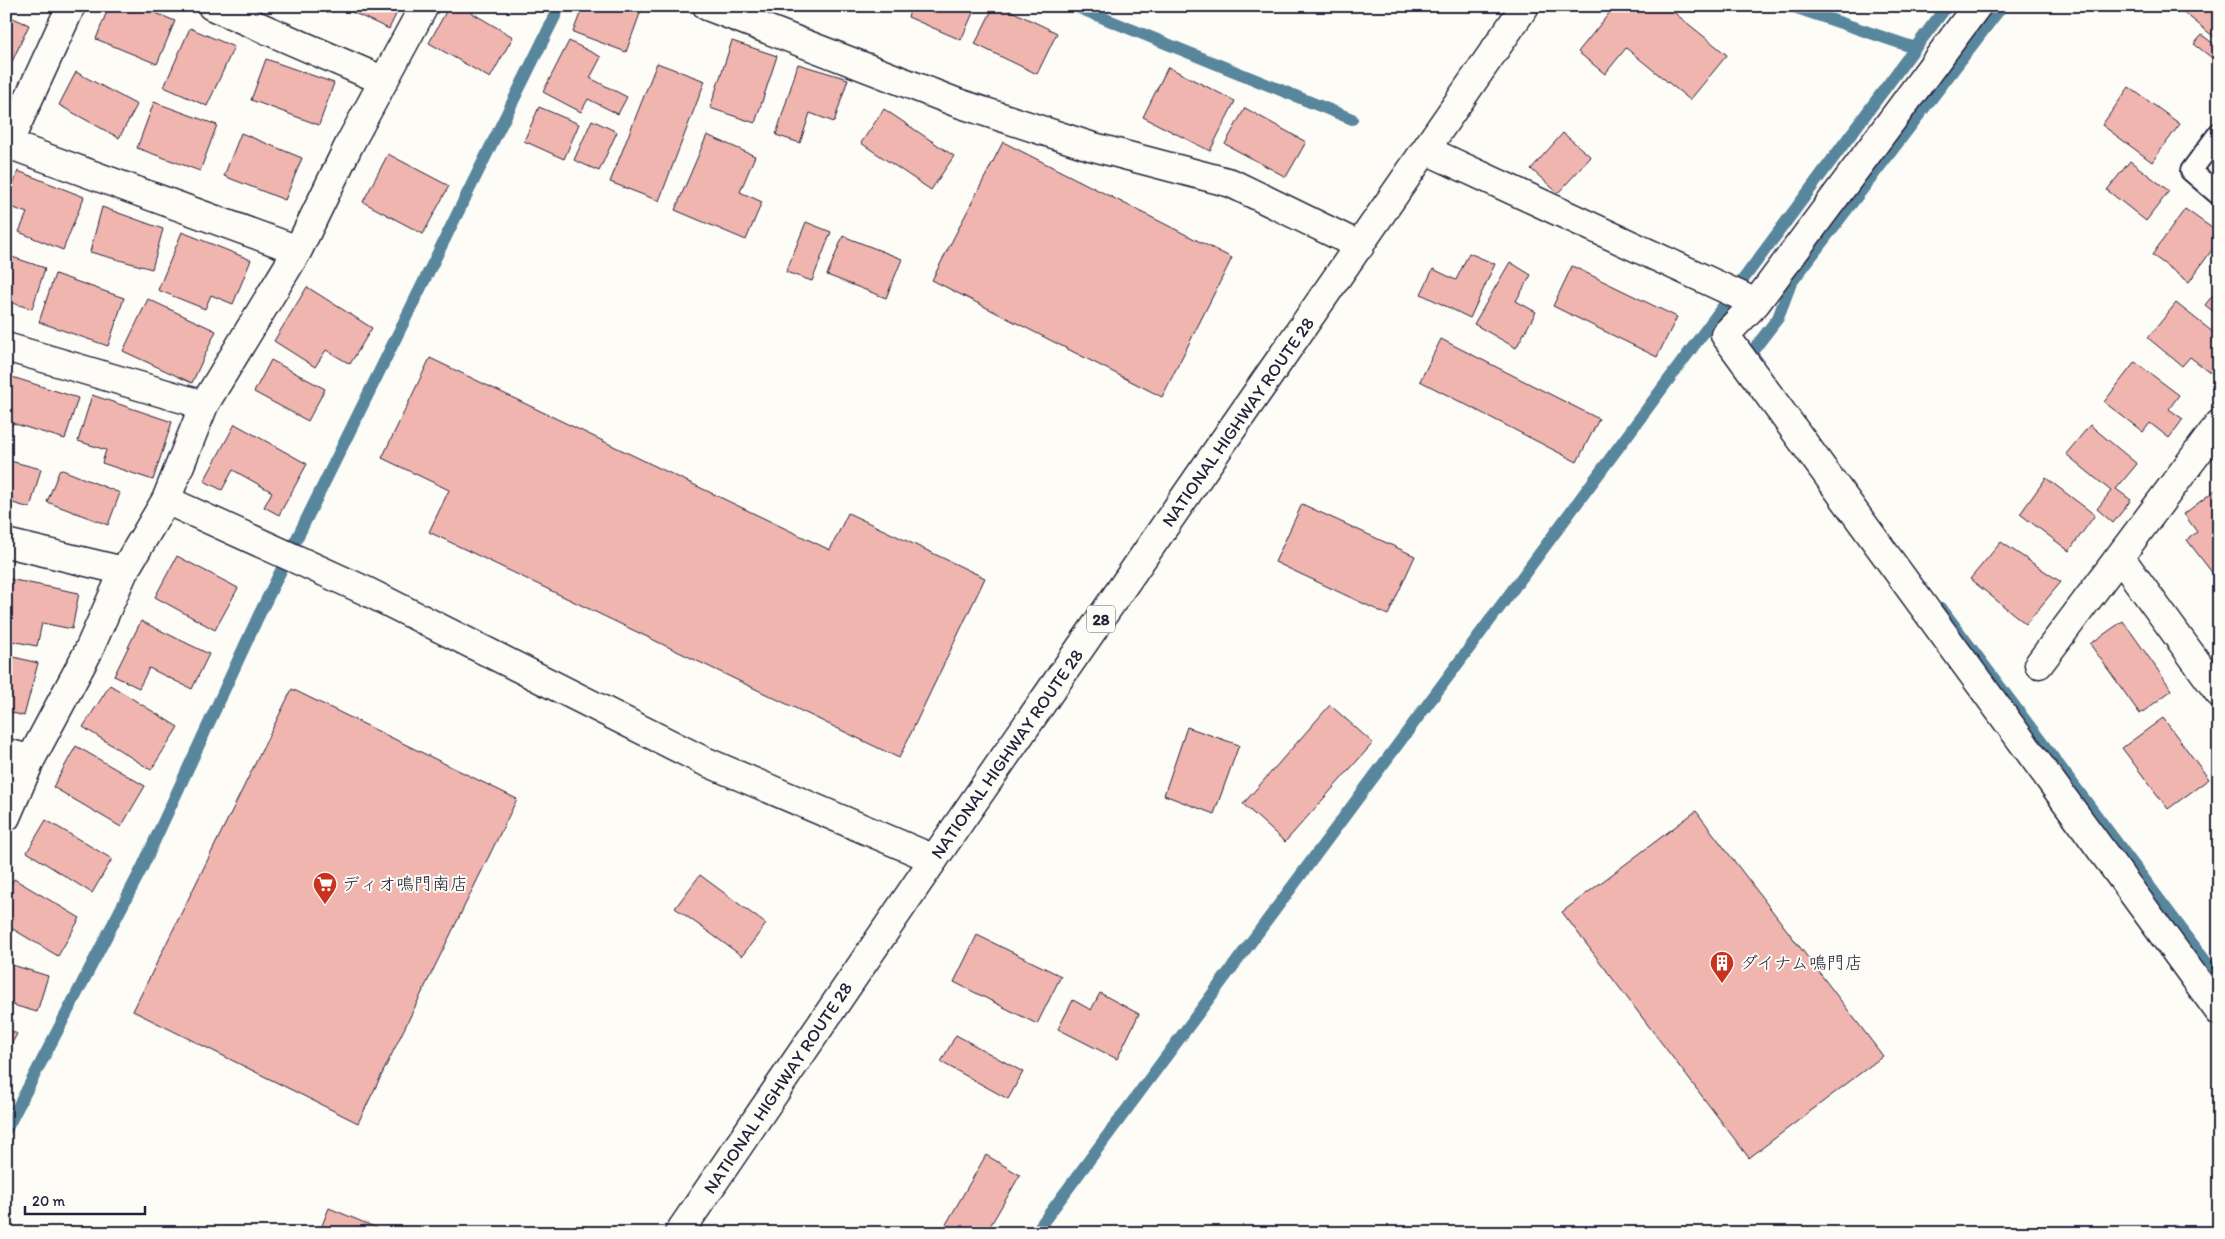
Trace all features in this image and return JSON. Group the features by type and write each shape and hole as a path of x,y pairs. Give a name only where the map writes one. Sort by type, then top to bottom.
{"main road":[{"path":"71,6 7,146 298,250"},
{"path":"212,6 382,80"},
{"path":"6,817 19,756 87,654 124,571 166,500 204,406 298,250 382,80 424,6"},
{"path":"707,6 958,104 1090,146 1231,183 1360,246"},
{"name":"NATIONAL HIGHWAY ROUTE 28","path":"679,1233 934,859 1525,6"},
{"path":"1977,6 1756,303 1725,335 2219,1011"},
{"path":"1426,150 1756,303"},
{"path":"6,347 204,406"},
{"path":"2039,664 2219,424"},
{"path":"166,500 366,591 702,760 934,859"},
{"path":"6,543 124,571"},
{"path":"2120,556 2219,693"}],"lane":[{"path":"2219,133 2192,171 2219,195"}],"building":[{"path":"109,6 139,6 175,21 157,64 96,39"},
{"path":"325,6 338,6 335,11"},
{"path":"352,6 400,6 389,29 350,11"},
{"path":"449,6 460,6 513,37 490,78 429,43"},
{"path":"583,6 642,8 626,52 573,32"},
{"path":"912,6 976,6 961,40 908,17"},
{"path":"994,6 1001,6 1057,33 1037,74 975,44"},
{"path":"1615,6 1666,6 1727,55 1690,100 1626,48 1605,74 1578,52"},
{"path":"2184,6 2219,6 2219,41 2181,10"},
{"path":"6,15 29,25 10,66 6,64"},
{"path":"190,28 234,47 207,106 164,87"},
{"path":"2202,35 2219,48 2219,57 2216,61 2194,44"},
{"path":"569,41 601,57 590,78 627,97 618,114 588,99 581,112 543,92"},
{"path":"732,41 777,56 755,123 710,108"},
{"path":"266,59 334,83 319,125 251,100"},
{"path":"657,63 705,81 659,201 610,182"},
{"path":"798,64 848,79 834,122 810,113 800,143 776,135"},
{"path":"1168,67 1235,101 1210,151 1143,117"},
{"path":"76,72 137,105 119,138 59,105"},
{"path":"2129,87 2180,124 2152,162 2102,125"},
{"path":"154,102 217,125 200,171 137,148"},
{"path":"539,107 579,124 564,159 524,141"},
{"path":"1245,108 1306,142 1286,177 1225,144"},
{"path":"884,109 954,156 931,190 861,143"},
{"path":"592,120 617,132 599,171 574,160"},
{"path":"241,133 302,158 285,200 224,176"},
{"path":"1563,133 1591,157 1558,193 1531,169"},
{"path":"707,135 755,156 740,192 762,202 746,240 675,210"},
{"path":"1003,142 1232,258 1162,397 932,280"},
{"path":"388,154 449,186 423,234 363,202"},
{"path":"2130,161 2169,191 2146,221 2107,190"},
{"path":"18,171 84,197 63,250 19,232 27,213 6,205"},
{"path":"102,207 163,229 152,269 90,252"},
{"path":"2185,209 2219,233 2219,240 2189,282 2152,255"},
{"path":"806,222 831,232 812,281 786,272"},
{"path":"182,232 251,260 233,304 211,295 205,309 158,290"},
{"path":"843,236 902,259 886,298 827,275"},
{"path":"1469,253 1495,264 1470,318 1421,294 1433,269 1456,280"},
{"path":"9,256 45,268 32,309 6,301 6,264"},
{"path":"1510,262 1531,275 1516,301 1536,312 1516,348 1474,324"},
{"path":"1572,266 1677,317 1657,357 1553,306"},
{"path":"55,274 124,298 108,346 39,322"},
{"path":"307,287 372,328 350,364 326,350 315,367 274,341"},
{"path":"2219,287 2219,316 2205,305"},
{"path":"148,299 216,331 192,383 123,351"},
{"path":"2176,303 2219,337 2219,363 2211,373 2190,357 2182,366 2148,338"},
{"path":"1441,339 1599,419 1577,462 1420,381"},
{"path":"430,358 830,550 848,513 985,578 899,758 429,532 449,490 382,458"},
{"path":"271,360 325,389 308,421 254,392"},
{"path":"2135,362 2179,395 2169,409 2183,419 2169,438 2150,423 2143,432 2104,402"},
{"path":"6,375 78,398 65,439 12,423 6,439"},
{"path":"92,395 172,422 153,480 102,463 106,450 78,441"},
{"path":"235,424 307,464 279,515 264,507 272,492 233,470 222,490 204,481"},
{"path":"2090,425 2137,464 2116,489 2131,500 2113,523 2097,509 2111,491 2066,454"},
{"path":"6,460 41,469 30,508 6,501"},
{"path":"60,469 120,493 108,525 47,502"},
{"path":"2046,478 2095,515 2069,551 2020,514"},
{"path":"2219,487 2219,571 2214,575 2187,540 2197,532 2184,514"},
{"path":"1302,504 1415,556 1388,615 1275,562"},
{"path":"2001,542 2061,582 2026,624 1970,579"},
{"path":"177,556 238,588 215,630 155,597"},
{"path":"9,579 79,593 72,629 42,623 37,646 6,640 6,592"},
{"path":"141,621 209,654 192,689 149,668 139,688 114,676"},
{"path":"2123,621 2172,690 2140,714 2090,644"},
{"path":"6,655 38,663 24,716 6,711"},
{"path":"110,685 178,727 151,770 83,727"},
{"name":"ディオ鳴門南店","path":"292,689 517,799 358,1123 133,1011"},
{"path":"1330,705 1373,743 1285,842 1243,804"},
{"path":"2163,718 2209,779 2168,809 2122,748"},
{"path":"1187,727 1239,745 1214,814 1164,795"},
{"path":"76,746 145,786 121,827 53,787"},
{"name":"ダイナム鳴門店","path":"1696,811 1883,1056 1749,1158 1562,912"},
{"path":"46,820 112,859 92,893 27,852"},
{"path":"700,875 766,924 742,956 675,908"},
{"path":"14,879 80,918 58,956 6,925 6,893"},
{"path":"977,935 1061,976 1037,1024 954,982"},
{"path":"6,963 48,976 37,1012 6,1003"},
{"path":"1100,993 1139,1014 1117,1059 1058,1029 1073,1000 1091,1010"},
{"path":"6,1028 17,1034 6,1054"},
{"path":"956,1035 1023,1072 1008,1099 941,1062"},
{"path":"986,1155 1020,1175 986,1233 941,1233"},
{"path":"329,1208 389,1233 319,1233"}],"waterway":[{"path":"6,1130 142,868 258,617 560,6"},
{"path":"1074,6 1352,119"},
{"path":"1791,6 1915,48 1947,6"},
{"path":"1758,362 1751,353 1778,318 1791,283 2002,6"},
{"path":"1035,1233 1915,48"},
{"path":"1942,609 2219,979"}],"place":[{"name":"ディオ鳴門南店","path":"325,905"},
{"name":"ダイナム鳴門店","path":"1722,984"}]}
